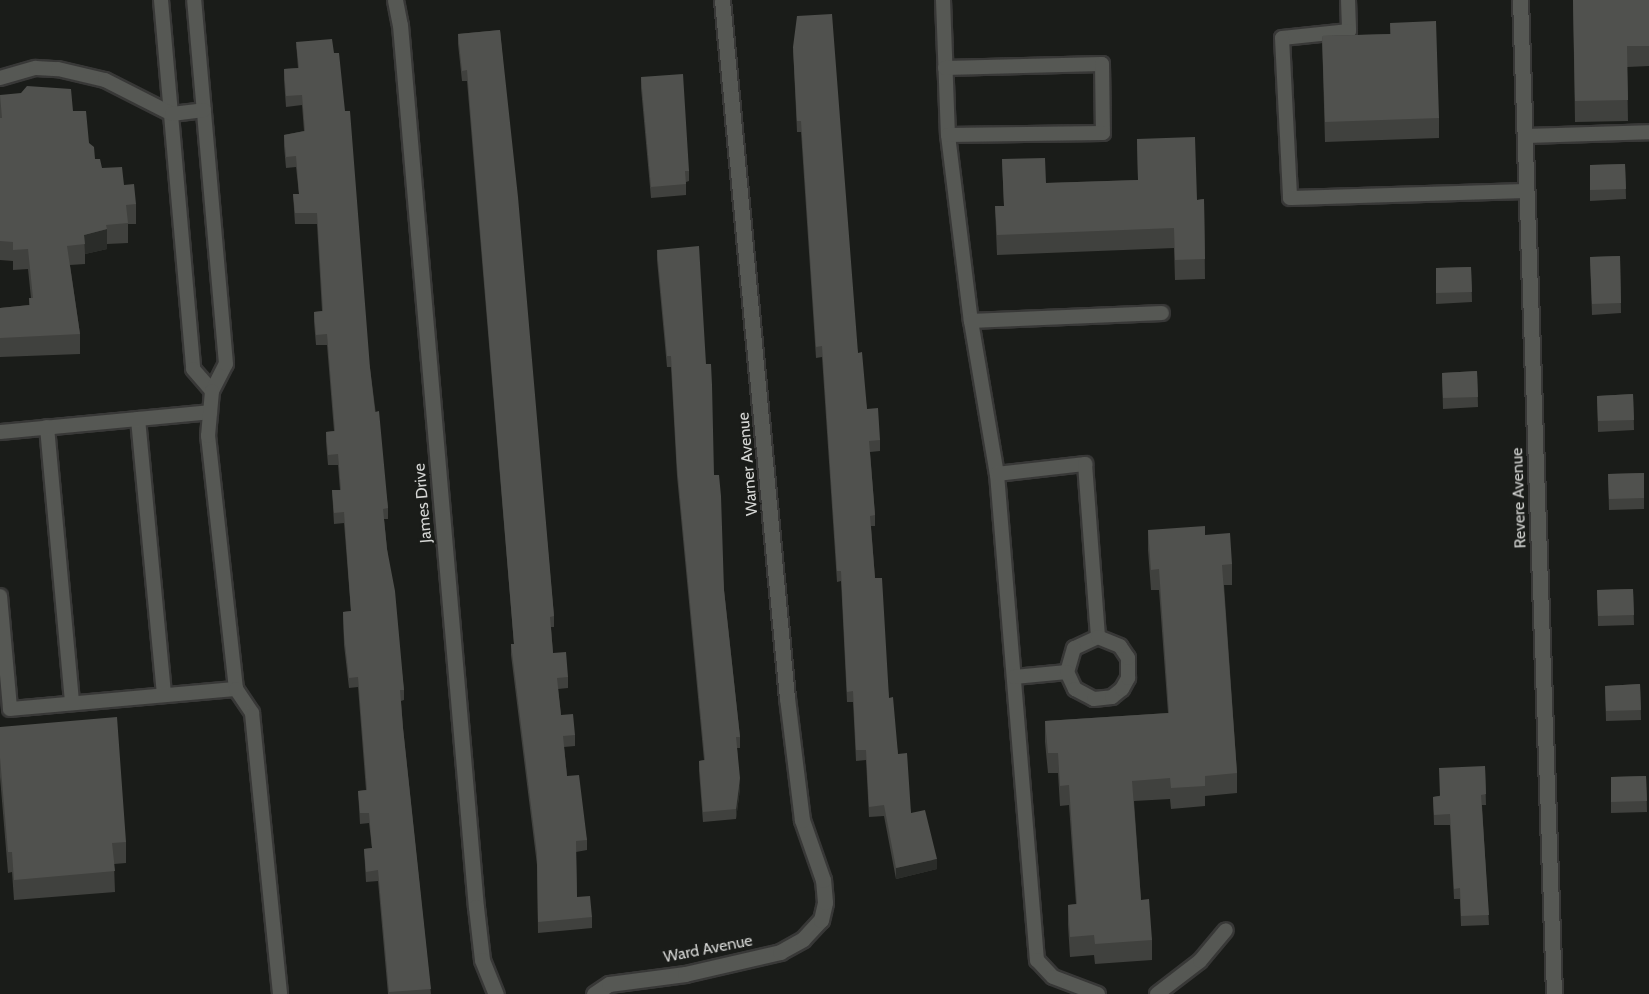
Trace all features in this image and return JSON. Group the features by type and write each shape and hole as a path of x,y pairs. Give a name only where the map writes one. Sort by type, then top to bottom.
{"street":[{"name":"Warner Avenue","path":"722,0 787,698 802,820 823,879 825,902 821,920"},
{"name":"Revere Avenue","path":"1520,0 1554,994"},
{"name":"James Drive","path":"397,2 476,908 482,960 496,994"},
{"name":"Ward Avenue","path":"594,994 609,984 685,974 780,952 803,939 821,920"}],"lane":[{"path":"161,0 193,369 212,391"},
{"path":"194,0 226,364 212,391 208,436 236,689 252,713 254,722 280,994"},
{"path":"943,0 948,135 971,321 997,474 1037,960 1053,977 1098,994"},
{"path":"1348,0 1350,32 1282,38 1290,198 1527,191"},
{"path":"945,68 1102,64 1103,133 948,135"},
{"path":"0,78 36,68 58,69 105,80 172,114 204,110"},
{"path":"1525,136 1649,132"},
{"path":"971,321 1162,313"},
{"path":"0,432 210,412"},
{"path":"138,419 164,695"},
{"path":"47,427 72,703"},
{"path":"997,474 1085,464 1098,637"},
{"path":"0,596 10,709 236,689"},
{"path":"1098,637 1120,645 1128,658 1128,678 1122,689 1112,697 1094,699 1075,689 1067,672 1074,648 1098,637"},
{"path":"1014,677 1067,672"},
{"path":"1157,994 1200,961 1226,930"}],"building":[{"path":"1573,0 1649,0 1649,46 1627,46 1628,100 1575,101"},
{"path":"832,14 858,353 862,352 867,409 878,408 880,440 869,441 875,515 870,516 875,578 882,578 889,698 893,697 898,754 907,753 911,813 925,810 937,859 896,868 884,805 869,807 866,750 856,750 853,691 847,692 841,571 837,571 822,346 816,347 801,121 797,121 793,47 797,16"},
{"path":"1436,21 1439,118 1325,122 1322,36 1391,34 1390,23"},
{"path":"500,30 518,197 554,616 550,617 553,653 566,652 568,677 557,678 561,715 573,714 575,735 563,736 567,776 579,775 587,840 576,841 577,897 590,896 592,917 538,922 537,854 511,644 514,644 467,70 462,71 458,34"},
{"path":"332,39 334,53 339,53 345,111 350,111 370,368 375,412 379,411 388,508 383,509 387,549 395,591 404,690 400,690 403,728 431,989 389,992 378,870 366,872 364,849 372,848 369,813 360,813 358,791 367,790 358,677 349,678 344,635 343,612 351,611 344,512 334,513 332,490 341,490 338,454 328,455 326,432 335,431 327,334 316,335 314,312 323,311 317,213 295,213 293,194 299,194 296,156 286,157 284,135 305,131 302,95 286,96 284,69 299,68 296,42"},
{"path":"683,74 689,171 685,171 686,184 651,187 641,77"},
{"path":"27,86 71,89 73,111 86,111 89,143 94,147 95,159 100,159 102,168 122,167 124,185 134,184 136,204 126,205 128,223 106,225 107,229 84,235 85,244 67,246 80,334 0,338 0,308 30,305 29,298 33,298 28,249 13,250 13,242 0,241 0,118 2,118 0,95 21,93"},
{"path":"1195,137 1197,200 1204,199 1205,259 1175,260 1174,228 997,235 995,206 1004,206 1002,159 1045,158 1046,183 1138,180 1137,139"},
{"path":"1625,164 1626,189 1590,190 1590,165"},
{"path":"699,246 706,364 711,364 714,475 719,475 724,590 740,737 736,737 740,778 736,809 703,812 699,761 705,760 677,466 671,356 667,356 657,250"},
{"path":"1620,256 1621,303 1592,304 1590,257"},
{"path":"1471,267 1472,292 1436,293 1436,268"},
{"path":"1477,371 1478,397 1443,398 1442,373"},
{"path":"1633,394 1634,420 1598,421 1597,396"},
{"path":"1644,473 1644,498 1609,499 1608,474"},
{"path":"1205,526 1205,535 1230,533 1232,564 1222,565 1237,773 1205,776 1205,786 1171,788 1170,778 1132,781 1141,900 1149,899 1152,940 1095,944 1094,935 1070,937 1068,905 1077,904 1069,785 1060,786 1058,753 1048,753 1045,721 1169,713 1159,569 1151,570 1148,530"},
{"path":"1633,589 1634,615 1598,616 1597,590"},
{"path":"1640,684 1641,710 1606,711 1605,686"},
{"path":"117,717 126,842 112,843 115,871 14,880 12,852 8,852 0,757 0,727"},
{"path":"1485,766 1486,794 1481,795 1489,915 1461,916 1460,888 1454,889 1450,814 1434,815 1433,797 1440,796 1439,768"},
{"path":"1646,776 1647,801 1611,802 1611,777"}]}
